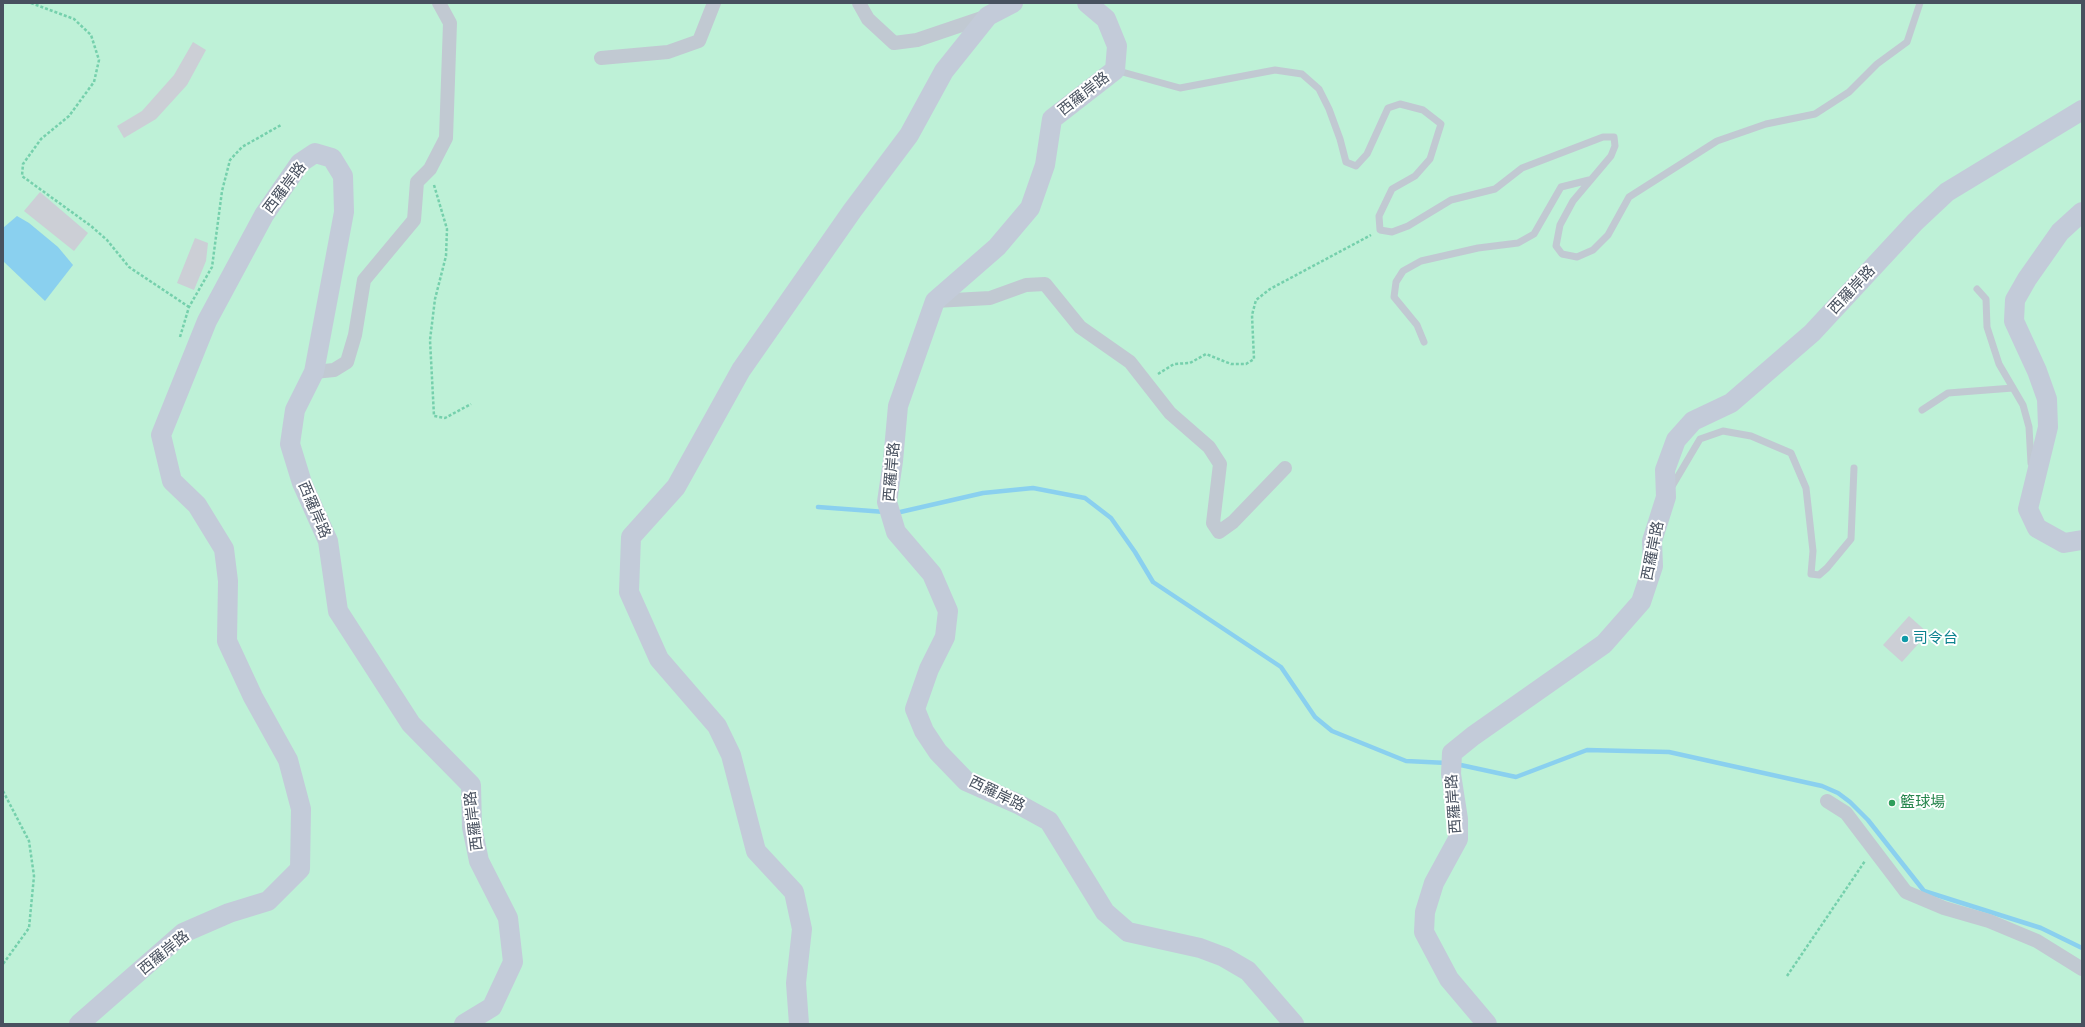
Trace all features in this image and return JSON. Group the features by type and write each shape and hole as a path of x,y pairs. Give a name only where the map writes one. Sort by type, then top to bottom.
{"street":[{"path":"314,372 334,370 347,362 355,335 364,280 414,220 417,182 430,169 446,138 450,23 439,3"},
{"path":"601,58 668,52 699,41 714,3"},
{"path":"859,3 868,19 894,43 917,40 988,16 1013,3"},
{"name":"西羅岸路","path":"1087,3 1106,19 1117,46 1115,70 1052,119 1045,165 1030,208 997,247 935,301 898,406 893,461 886,502 896,532 932,574 948,611 945,637 929,669 915,709 924,730 938,752 966,781 1018,804 1049,821 1105,912 1128,932 1200,948 1224,957 1248,971 1294,1024"},
{"path":"799,1024 796,983 802,929 794,892 756,851 731,755 717,726 659,658 629,592 632,537 676,487 741,370 852,211 909,135 944,71 988,16"},
{"name":"西羅岸路","path":"1487,1024 1449,979 1424,932 1425,912 1434,883 1458,839 1458,819 1452,767 1452,753 1473,736 1604,644 1641,602 1653,566 1652,541 1666,497 1665,470 1676,440 1693,421 1731,403 1812,333 1915,222 1947,192 2082,110"},
{"name":"西羅岸路","path":"79,1024 183,933 229,913 268,902 300,869 301,809 288,760 253,697 227,641 228,581 224,549 197,505 172,481 160,435 206,321 264,215 300,163 315,153 332,158 343,176 344,212 314,372 295,410 290,444 302,483 328,541 338,611 411,724 471,786 472,827 479,861 508,918 513,962 492,1006 464,1024"},
{"path":"2082,212 2060,232 2027,279 2015,300 2014,321 2038,371 2047,399 2048,427 2028,509 2038,528 2064,543 2082,540"},
{"path":"935,301 990,298 1026,285 1045,284 1080,327 1130,362 1170,413 1209,447 1220,464 1213,522 1219,532 1233,522 1285,468"},
{"path":"1827,800 1846,812 1906,892 1944,908 1989,920 2036,941 2082,969"}],"lane":[{"path":"1115,70 1180,88 1275,70 1302,74 1319,89 1329,109 1340,139 1346,162 1356,166 1367,154 1388,108 1400,104 1423,110 1441,124 1430,159 1415,176 1392,189 1379,216 1380,230 1392,232 1408,226 1451,200 1494,189 1522,168 1604,137 1614,137 1615,146 1611,156 1589,180 1573,201 1560,225 1556,246 1562,254 1577,257 1593,250 1608,235 1629,197 1717,142 1766,124 1815,114 1848,92 1877,64 1907,42 1920,3"},
{"path":"1424,342 1417,325 1394,297 1396,282 1403,271 1421,261 1478,248 1518,243 1534,234 1561,187 1589,180"},
{"path":"1976,289 1986,299 1988,327 1999,364 2023,404 2029,427 2033,488"},
{"path":"1922,410 1948,393 2013,388"},
{"path":"1666,497 1700,439 1723,431 1751,436 1791,453 1806,488 1813,551 1811,574 1819,575 1827,568 1851,539 1854,468"}],"path":[{"path":"31,3 35,6 74,19 91,35 99,60 94,82 69,116 41,139 23,164 22,176 91,226 107,240 129,267 189,307"},
{"path":"178,343 189,307 212,267 222,191 230,160 242,146 281,125"},
{"path":"430,169 447,229 446,256 435,299 430,340 434,416 445,418 471,404"},
{"path":"1145,383 1174,364 1190,363 1206,354 1230,364 1246,364 1254,360 1252,314 1256,300 1270,289 1380,230"},
{"path":"3,791 29,841 34,876 29,928 3,964"},
{"path":"1787,976 1874,848"}],"green space":[{"path":"3,3 2082,3 2082,1024 3,1024"}],"water":[{"path":"17,216 29,223 58,247 73,265 45,301 3,261 3,228"}],"building":[{"path":"193,42 206,50 187,85 156,119 124,138 117,126 142,111 174,75"},
{"path":"40,192 88,233 74,251 24,211"},
{"path":"195,238 208,243 206,261 194,290 177,283"},
{"name":"司令台","path":"1909,616 1928,633 1902,662 1883,645"}],"waterway":[{"path":"896,513 983,493 1033,488 1085,498 1111,518 1135,552 1153,582 1281,667 1315,717 1332,731 1406,761 1447,763"},
{"path":"818,507 885,512"},
{"path":"1456,764 1516,777 1587,750 1669,752 1822,786 1838,793 1850,802 1868,820 1924,891 2041,928 2082,948"}],"place":[{"name":"司令台","path":"1905,639"},
{"name":"籃球場","path":"1892,803"}]}
